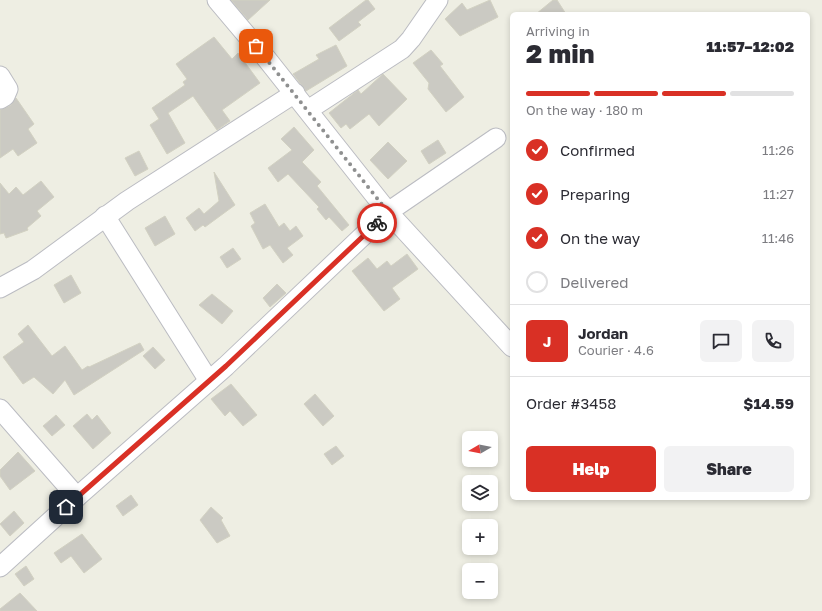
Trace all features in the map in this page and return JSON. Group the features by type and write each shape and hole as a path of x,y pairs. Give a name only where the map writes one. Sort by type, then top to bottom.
{"street":[{"path":"217,0 295,93 388,212 510,345"},
{"path":"308,110 402,49 411,39 438,0"},
{"path":"0,76 8,89 5,96 0,99"},
{"path":"0,288 33,270 104,216 295,93"},
{"path":"0,568 77,497 209,381 388,212 496,138"},
{"path":"104,216 209,381"},
{"path":"0,409 77,497"}],"building":[{"path":"231,0 270,0 248,20"},
{"path":"368,0 375,9 358,22 361,25 339,41 329,28"},
{"path":"490,0 498,17 460,36 445,19 462,3 467,10"},
{"path":"553,0 557,0 565,12 538,12"},
{"path":"214,37 232,59 238,53 260,83 222,110 230,121 217,130 193,96 168,113 185,143 167,154 150,125 159,119 152,108 185,85 183,82 187,79 176,64"},
{"path":"336,45 347,66 306,91 293,74 319,59 316,55"},
{"path":"431,50 443,64 440,66 464,97 446,112 428,89 429,83 413,63"},
{"path":"383,74 407,99 379,126 369,114 350,129 346,124 341,128 329,113 358,90 361,94"},
{"path":"16,98 34,124 28,129 37,143 18,156 13,149 0,158 0,110 11,105"},
{"path":"294,127 314,150 302,162 321,182 317,186 349,225 342,231 329,217 326,220 317,209 319,207 288,174 278,182 268,168 292,150 281,139"},
{"path":"438,140 446,153 429,164 421,151"},
{"path":"388,142 407,161 388,179 370,160"},
{"path":"139,151 148,169 135,176 125,158"},
{"path":"214,172 235,205 205,227 203,225 195,231 186,218 199,208 204,214 219,201"},
{"path":"41,181 54,197 37,211 41,216 27,228 28,230 6,238 4,233 0,234 0,183 9,194 16,187 23,195"},
{"path":"265,204 279,227 284,223 290,231 296,226 303,236 287,248 293,255 283,263 270,245 263,249 251,226 255,223 250,213"},
{"path":"165,216 175,234 155,246 145,228"},
{"path":"233,248 241,259 227,268 220,257"},
{"path":"407,254 418,269 392,288 400,299 384,311 352,271 368,258 377,269 387,261 391,266"},
{"path":"71,275 81,293 64,303 54,285"},
{"path":"277,284 286,293 270,307 263,298"},
{"path":"212,294 233,311 222,324 199,305"},
{"path":"28,325 52,356 65,346 82,370 140,343 144,350 74,395 65,380 53,394 34,377 23,384 3,357 24,342 18,334"},
{"path":"153,347 165,360 155,369 143,356"},
{"path":"231,384 257,415 243,426 230,411 225,416 211,399"},
{"path":"315,394 334,416 323,426 304,404"},
{"path":"87,414 92,420 97,415 111,433 93,449 73,426"},
{"path":"56,415 65,425 52,436 43,426"},
{"path":"336,446 344,456 332,465 324,454"},
{"path":"18,452 35,471 10,490 0,476 0,470"},
{"path":"131,495 138,505 123,516 116,506"},
{"path":"211,507 223,518 221,520 230,536 217,543 200,520"},
{"path":"14,511 24,523 10,536 0,524"},
{"path":"82,534 102,559 84,573 71,556 61,563 54,553"},
{"path":"26,566 34,579 24,586 15,574"},
{"path":"20,593 37,611 0,611 0,609"}],"way so far":[{"path":"256,46 295,93 316,122 388,212 377,223"}],"route":[{"path":"66,507 226,366 377,223"}]}
